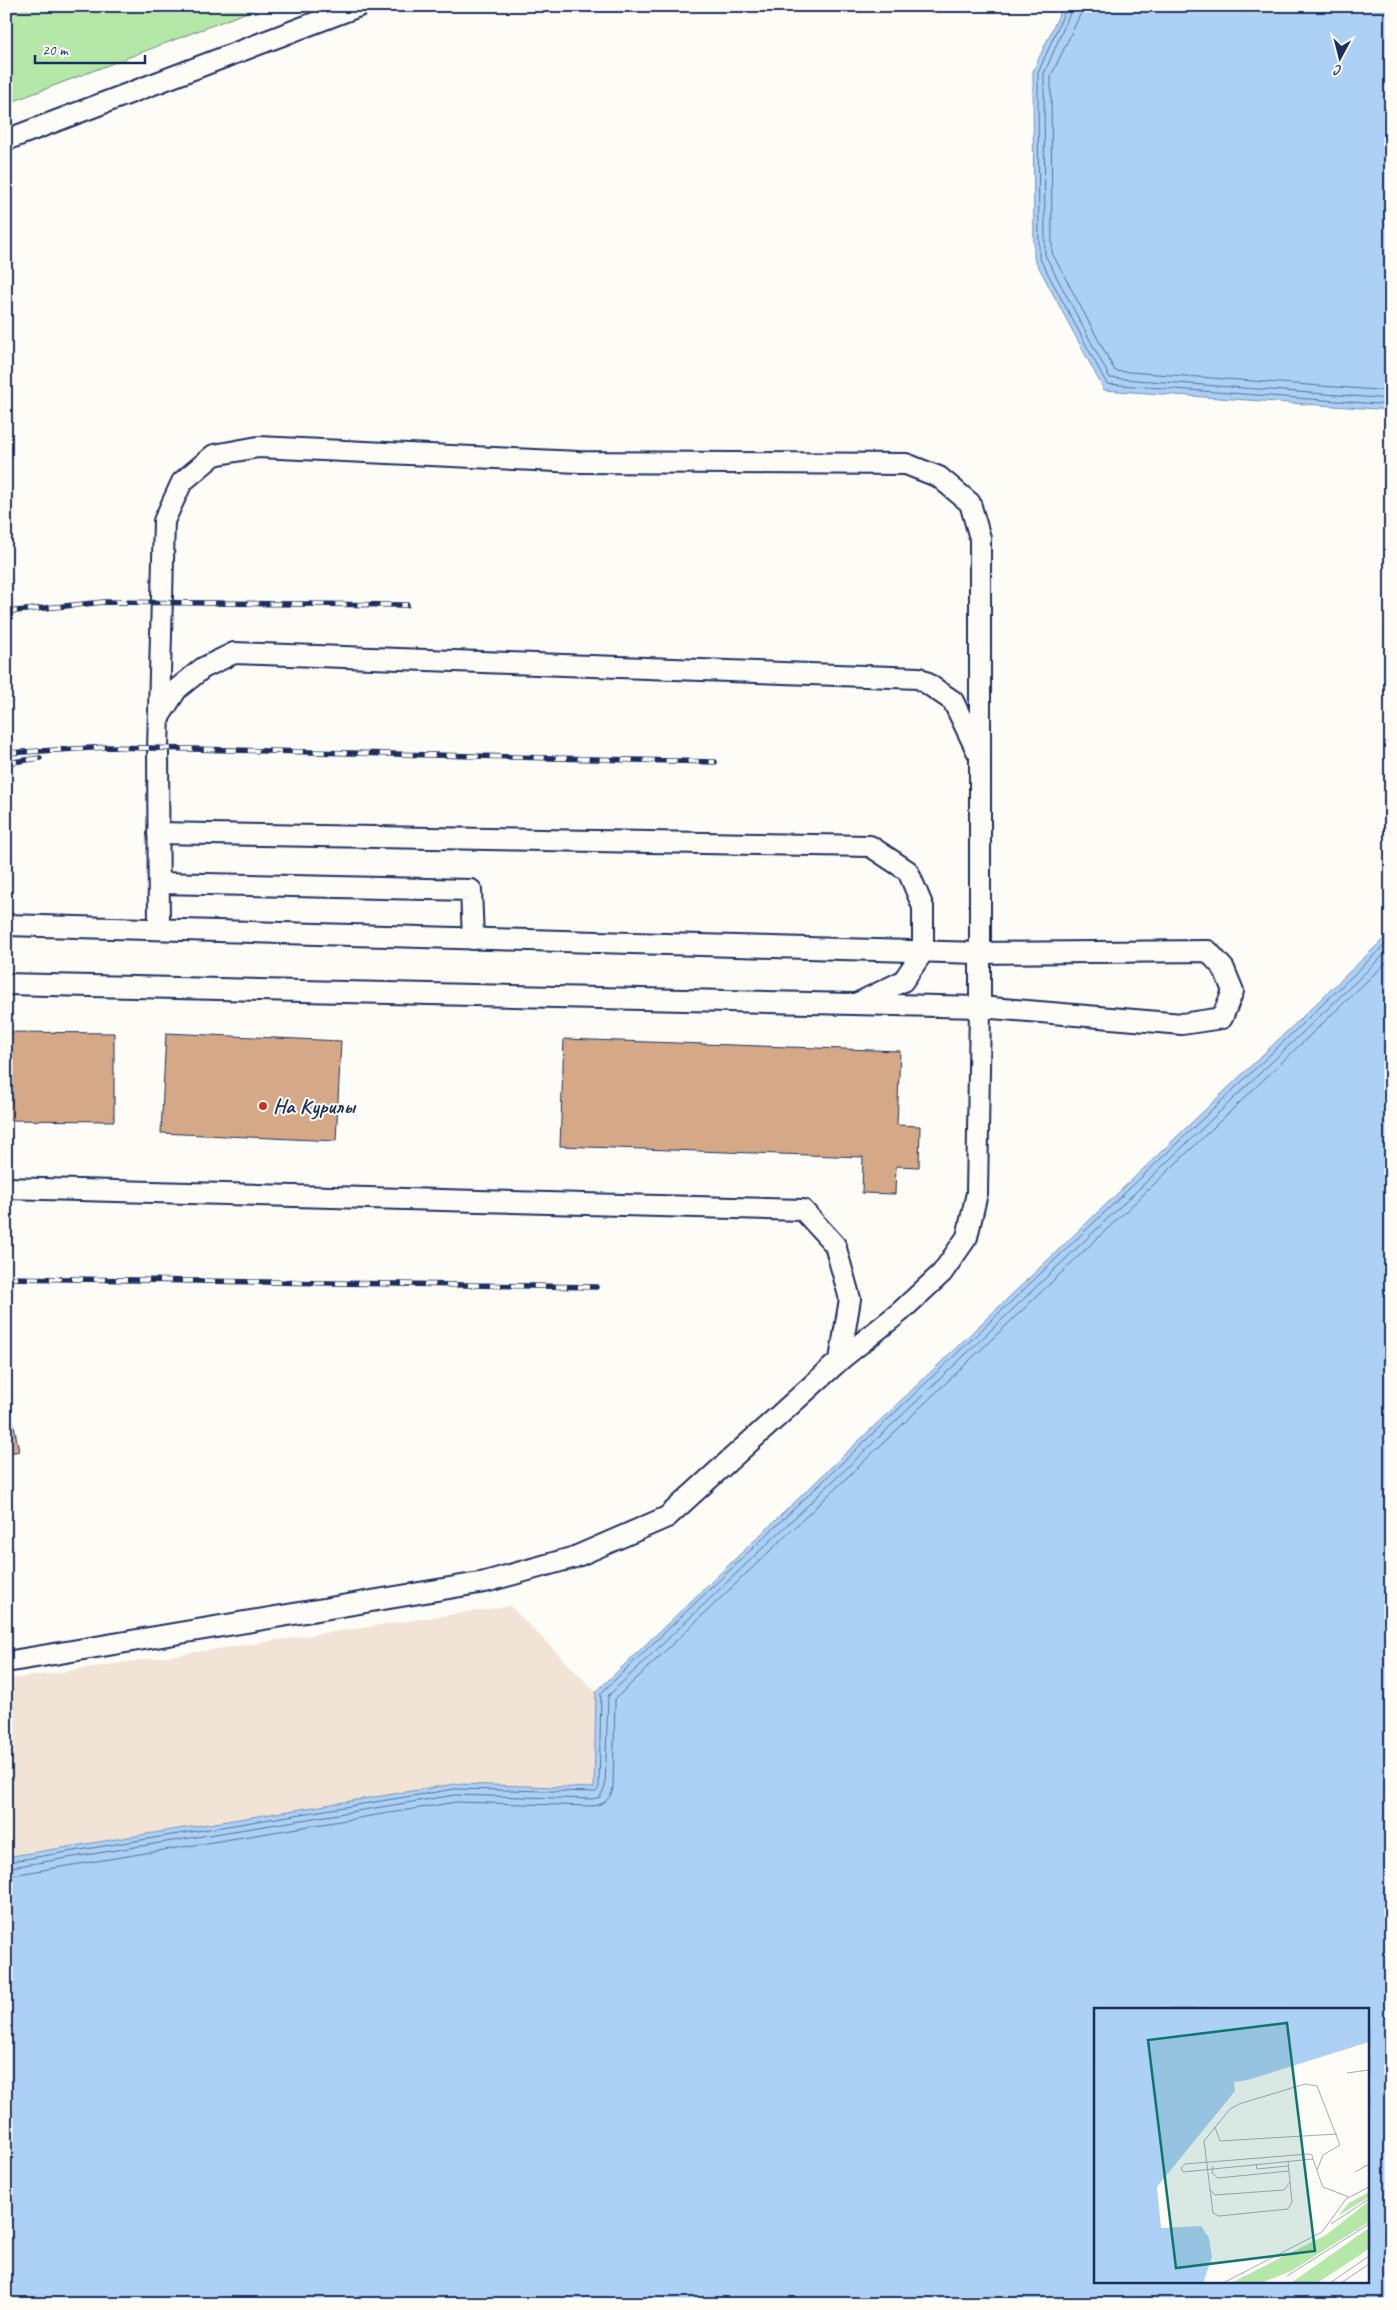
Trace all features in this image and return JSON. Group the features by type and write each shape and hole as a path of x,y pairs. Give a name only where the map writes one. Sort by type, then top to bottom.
{"lane":[{"path":"6,140 359,6"},
{"path":"6,1662 485,1582 575,1557 666,1517 840,1360 900,1312 942,1273 967,1237 977,1194 980,1007 980,538 970,503 939,477 906,464 579,462 258,447 214,455 182,482 164,521 159,718 159,929"},
{"path":"159,718 177,690 202,668 234,653 919,678 953,701 979,755"},
{"path":"158,833 870,846 908,871 923,907 923,952 903,981 857,1004"},
{"path":"159,883 471,890 473,939"},
{"path":"6,924 923,952 1208,951 1224,968 1233,990 1222,1018 1182,1024 980,1007 6,984"},
{"path":"6,1188 803,1210 835,1245 850,1299 840,1360"}],"shaded area":[{"path":"510,1606 596,1692 594,1788 455,1784 6,1857 6,1680"}],"green space":[{"path":"6,6 263,6 6,104"}],"water":[{"path":"1063,6 1391,6 1391,410 1104,390 1034,258 1033,71"},
{"path":"1391,932 1391,2304 6,2304 6,1857 455,1784 594,1788 596,1692"}],"building":[{"path":"6,1032 114,1033 114,1121 6,1120"},
{"path":"166,1033 341,1041 336,1141 161,1133"},
{"path":"564,1039 900,1051 897,1125 920,1126 919,1167 896,1166 895,1194 862,1193 863,1157 560,1146"},
{"path":"6,1401 9,1401 19,1451 6,1454"}],"railway":[{"path":"6,612 104,602 407,605"},
{"path":"6,753 109,747 715,762"},
{"path":"6,763 40,758"},
{"path":"6,1278 596,1287"}],"place":[{"name":"На Курилы","path":"263,1106"}]}
